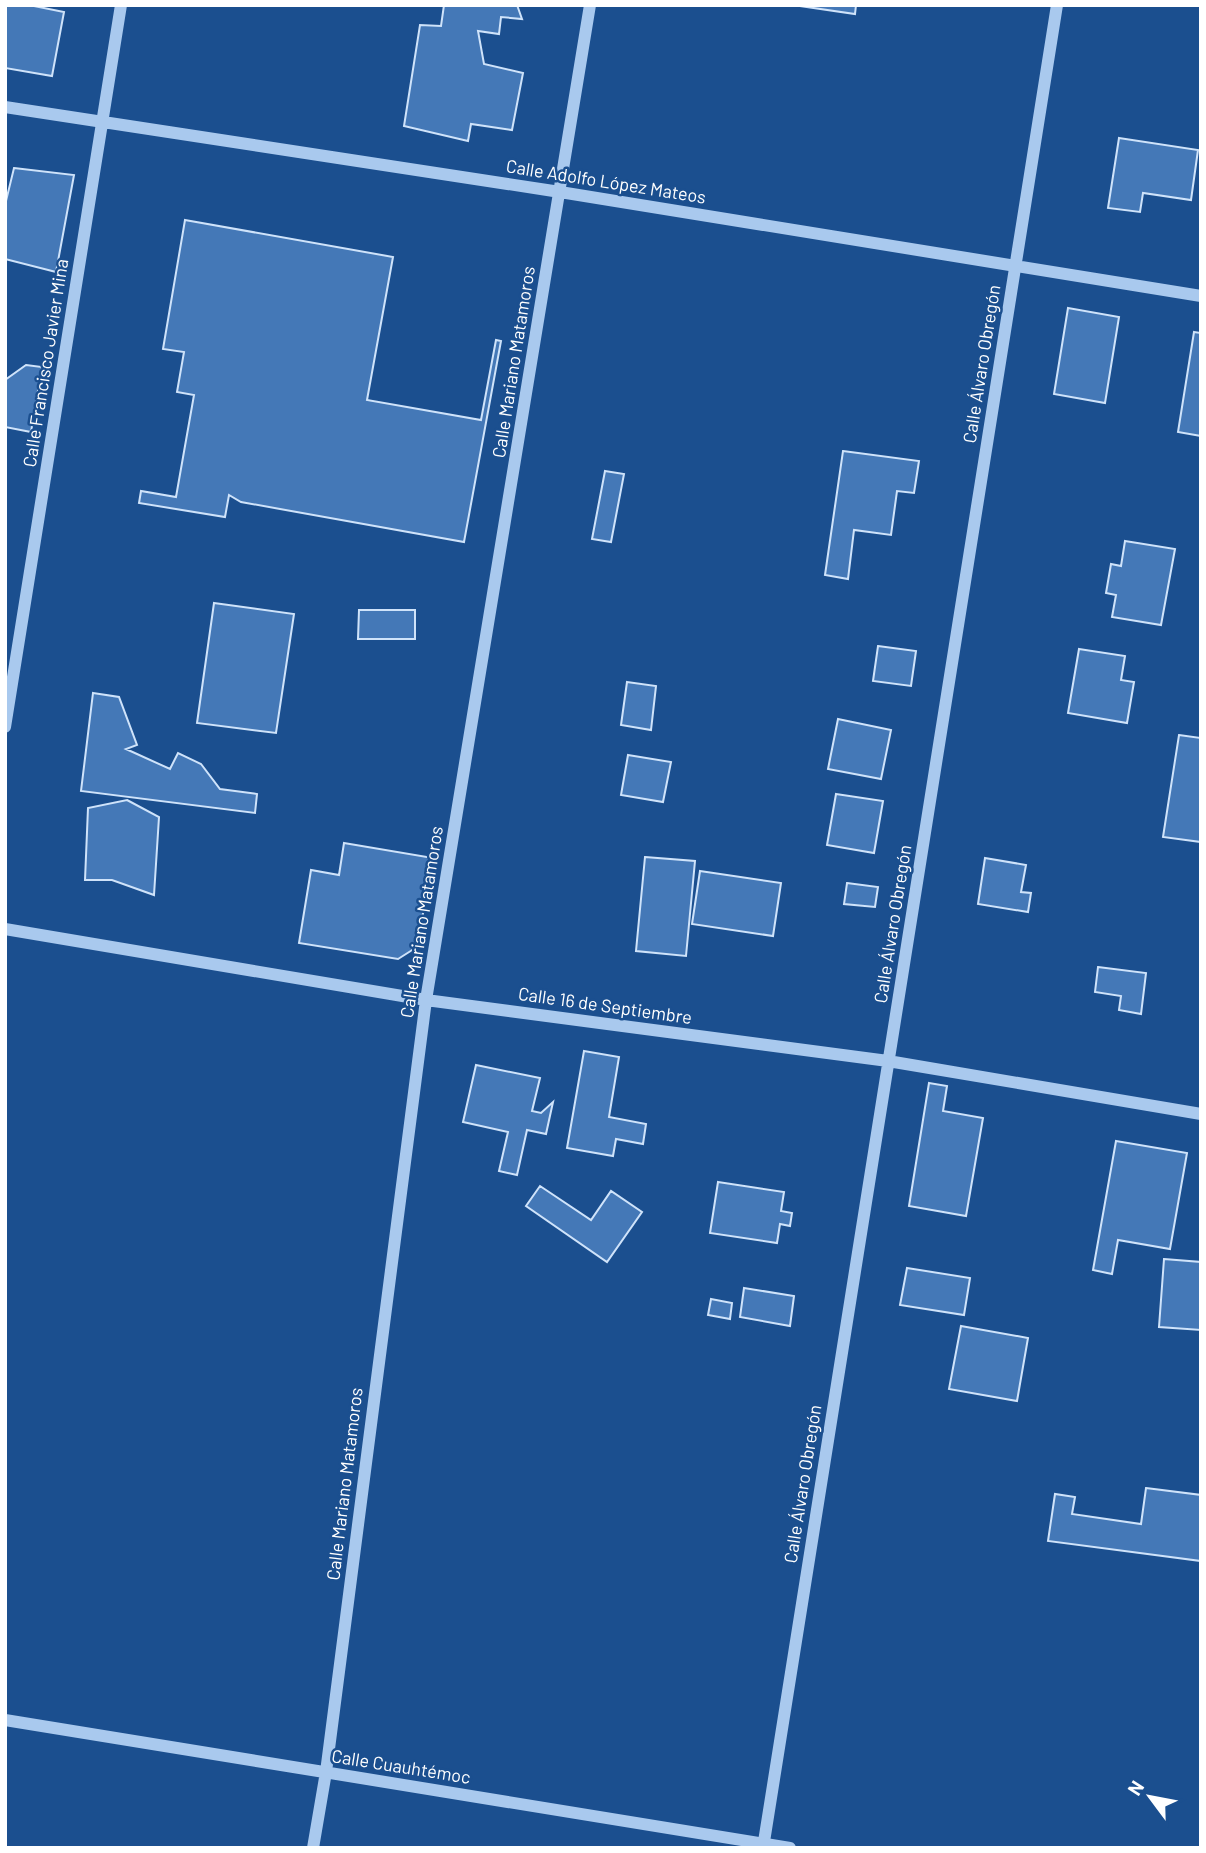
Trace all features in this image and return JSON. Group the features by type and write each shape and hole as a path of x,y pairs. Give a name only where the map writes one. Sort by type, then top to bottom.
{"street":[{"name":"Calle Francisco Javier Mina","path":"5,727 121,5"},
{"name":"Calle Mariano Matamoros","path":"313,1848 326,1772 426,1000 590,5"},
{"name":"Calle Álvaro Obregón","path":"763,1845 1057,5"},
{"name":"Calle Adolfo López Mateos","path":"5,107 560,192 1201,296"},
{"name":"Calle 16 de Septiembre","path":"5,929 426,1000 888,1061 1201,1114"},
{"name":"Calle Cuauhtémoc","path":"5,1720 790,1848"}],"building":[{"path":"5,5 29,5 64,12 52,76 5,68"},
{"path":"444,5 517,5 522,19 501,17 499,34 478,31 484,64 523,73 512,130 471,124 468,141 404,126 420,25 441,26"},
{"path":"793,5 856,5 855,14"},
{"path":"1119,138 1198,150 1191,200 1143,193 1140,212 1108,208"},
{"path":"14,168 74,175 56,272 5,259 5,205"},
{"path":"185,220 393,257 367,400 481,420 496,340 501,341 464,542 241,502 229,495 225,517 139,503 141,491 176,497 194,395 177,392 184,352 163,349"},
{"path":"1068,308 1119,317 1105,403 1054,394"},
{"path":"1194,332 1201,333 1201,436 1178,432"},
{"path":"26,365 42,367 31,432 5,427 5,380"},
{"path":"843,451 919,461 914,493 897,491 891,535 854,530 848,579 825,575"},
{"path":"605,471 624,474 611,542 592,539"},
{"path":"1125,541 1175,549 1161,625 1112,617 1116,595 1106,593 1111,564 1121,566"},
{"path":"214,603 294,614 276,733 197,723"},
{"path":"359,610 415,610 415,639 358,639"},
{"path":"878,646 916,651 911,686 873,681"},
{"path":"1079,649 1125,656 1121,680 1134,682 1127,723 1068,713"},
{"path":"627,682 656,686 651,730 621,725"},
{"path":"93,693 119,697 137,745 126,749 170,769 178,753 201,764 220,789 257,794 255,813 81,791"},
{"path":"838,719 891,730 881,779 828,769"},
{"path":"1179,735 1201,738 1201,842 1163,837"},
{"path":"628,755 671,762 663,802 621,795"},
{"path":"836,794 883,801 874,853 827,845"},
{"path":"127,800 159,817 154,895 112,880 85,880 88,808"},
{"path":"344,843 433,858 417,947 398,959 299,943 311,870 339,875"},
{"path":"645,857 695,861 686,956 636,951"},
{"path":"985,858 1026,865 1021,892 1031,893 1028,912 978,904"},
{"path":"700,871 781,883 773,936 692,924"},
{"path":"847,883 878,887 875,907 844,904"},
{"path":"1098,967 1146,973 1141,1014 1119,1010 1121,996 1095,992"},
{"path":"584,1051 619,1057 609,1117 646,1124 643,1144 616,1139 613,1156 567,1148"},
{"path":"476,1065 540,1078 532,1111 541,1113 553,1102 546,1134 527,1130 517,1175 499,1171 508,1132 463,1122"},
{"path":"929,1083 947,1086 943,1111 983,1118 966,1216 909,1206"},
{"path":"1116,1141 1187,1153 1170,1249 1118,1240 1112,1274 1093,1270"},
{"path":"718,1182 784,1192 781,1211 792,1213 790,1226 780,1224 777,1243 710,1233"},
{"path":"540,1186 591,1220 611,1191 642,1212 607,1262 526,1206"},
{"path":"1164,1259 1201,1262 1201,1330 1159,1327"},
{"path":"907,1268 970,1278 964,1315 900,1305"},
{"path":"744,1288 794,1296 790,1326 740,1317"},
{"path":"711,1299 732,1303 730,1319 708,1315"},
{"path":"961,1326 1028,1338 1017,1401 949,1389"},
{"path":"1146,1488 1201,1495 1201,1561 1048,1541 1055,1494 1075,1497 1072,1514 1141,1524"}]}
